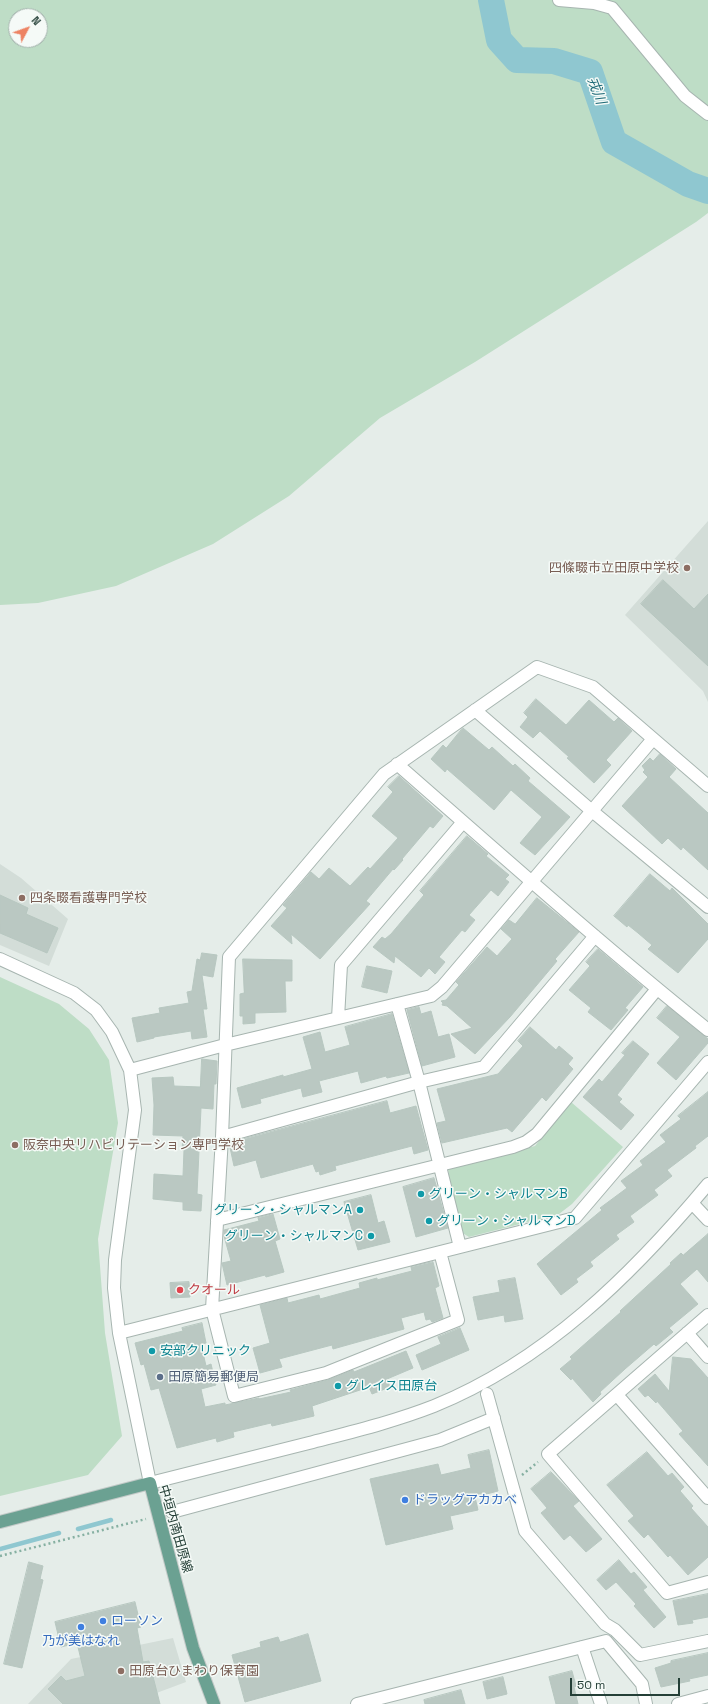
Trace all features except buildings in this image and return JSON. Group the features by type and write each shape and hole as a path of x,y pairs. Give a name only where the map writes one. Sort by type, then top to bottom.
{"main road":[{"name":"中垣内南田原線","path":"0,1522 150,1483 193,1648 214,1704"}],"street":[{"path":"559,0 568,2 594,3 612,8 685,96 708,114"},
{"path":"440,1252 458,1320 326,1373 234,1396 212,1309 222,1137 229,957 384,774 537,667 593,687 708,786"},
{"path":"475,710 592,811 708,907"},
{"path":"130,1070 226,1045 431,996 442,987 653,739"},
{"path":"397,764 595,936 708,1030"},
{"path":"338,1018 341,965 463,822"},
{"path":"222,1137 419,1082 484,1067 595,936"},
{"path":"0,959 74,993 96,1010 112,1032 130,1070 135,1110 115,1260 114,1288 119,1333 150,1483 382,1424 434,1406 484,1382 540,1347 590,1309 641,1261 708,1184"},
{"path":"217,1220 513,1147 526,1142 537,1134 657,989"},
{"path":"397,1004 419,1082 460,1247"},
{"path":"119,1333 575,1218 708,1062"},
{"path":"692,1203 708,1220"},
{"path":"708,1315 548,1454 668,1593 708,1582"},
{"path":"687,1333 708,1357"},
{"path":"487,1394 525,1531 606,1624 615,1630 640,1655 708,1642"},
{"path":"617,1395 708,1498"},
{"path":"172,1512 440,1440 494,1418"},
{"path":"357,1704 606,1641 642,1684 646,1704"},
{"path":"582,1647 601,1704"},
{"path":"678,1704 708,1696"}],"path":[{"path":"512,1483 548,1454"},
{"path":"0,1556 146,1519"}],"shaded area":[{"name":"四條畷市立田原中学校","path":"708,521 708,702 703,691 625,615"},
{"name":"四条畷看護専門学校","path":"0,864 21,878 68,919 49,966 0,945"},
{"name":"田原台ひまわり保育園","path":"173,1638 186,1682 127,1704 28,1704 71,1659"}],"green space":[{"path":"0,0 708,0 708,213 475,362 380,418 289,496 213,544 116,586 38,603 0,605"},
{"path":"0,977 59,1004 89,1029 109,1060 118,1123 98,1239 105,1333 122,1436 88,1475 0,1496"},
{"path":"571,1102 623,1147 572,1204 559,1214 469,1237 461,1232 448,1169 535,1146"}],"waterway":[{"name":"戎川","path":"491,0 499,40 517,60 554,61 590,72 614,142 688,184 708,191"},
{"path":"78,1529 111,1520"},
{"path":"0,1549 59,1533"}],"place":[{"name":"四條畷市立田原中学校","path":"687,568"},
{"name":"四条畷看護専門学校","path":"22,898"},
{"name":"阪奈中央リハビリテーション専門学校","path":"15,1145"},
{"name":"グリーン・シャルマンB","path":"421,1194"},
{"name":"グリーン・シャルマンA","path":"360,1210"},
{"name":"グリーン・シャルマンD","path":"429,1221"},
{"name":"グリーン・シャルマンC","path":"371,1236"},
{"name":"クオール","path":"180,1290"},
{"name":"安部クリニック","path":"152,1351"},
{"name":"田原簡易郵便局","path":"160,1377"},
{"name":"グレイス田原台","path":"338,1386"},
{"name":"ドラッグアカカベ","path":"405,1500"},
{"name":"ローソン","path":"103,1621"},
{"name":"乃が美はなれ","path":"81,1627"},
{"name":"田原台ひまわり保育園","path":"121,1671"}]}
